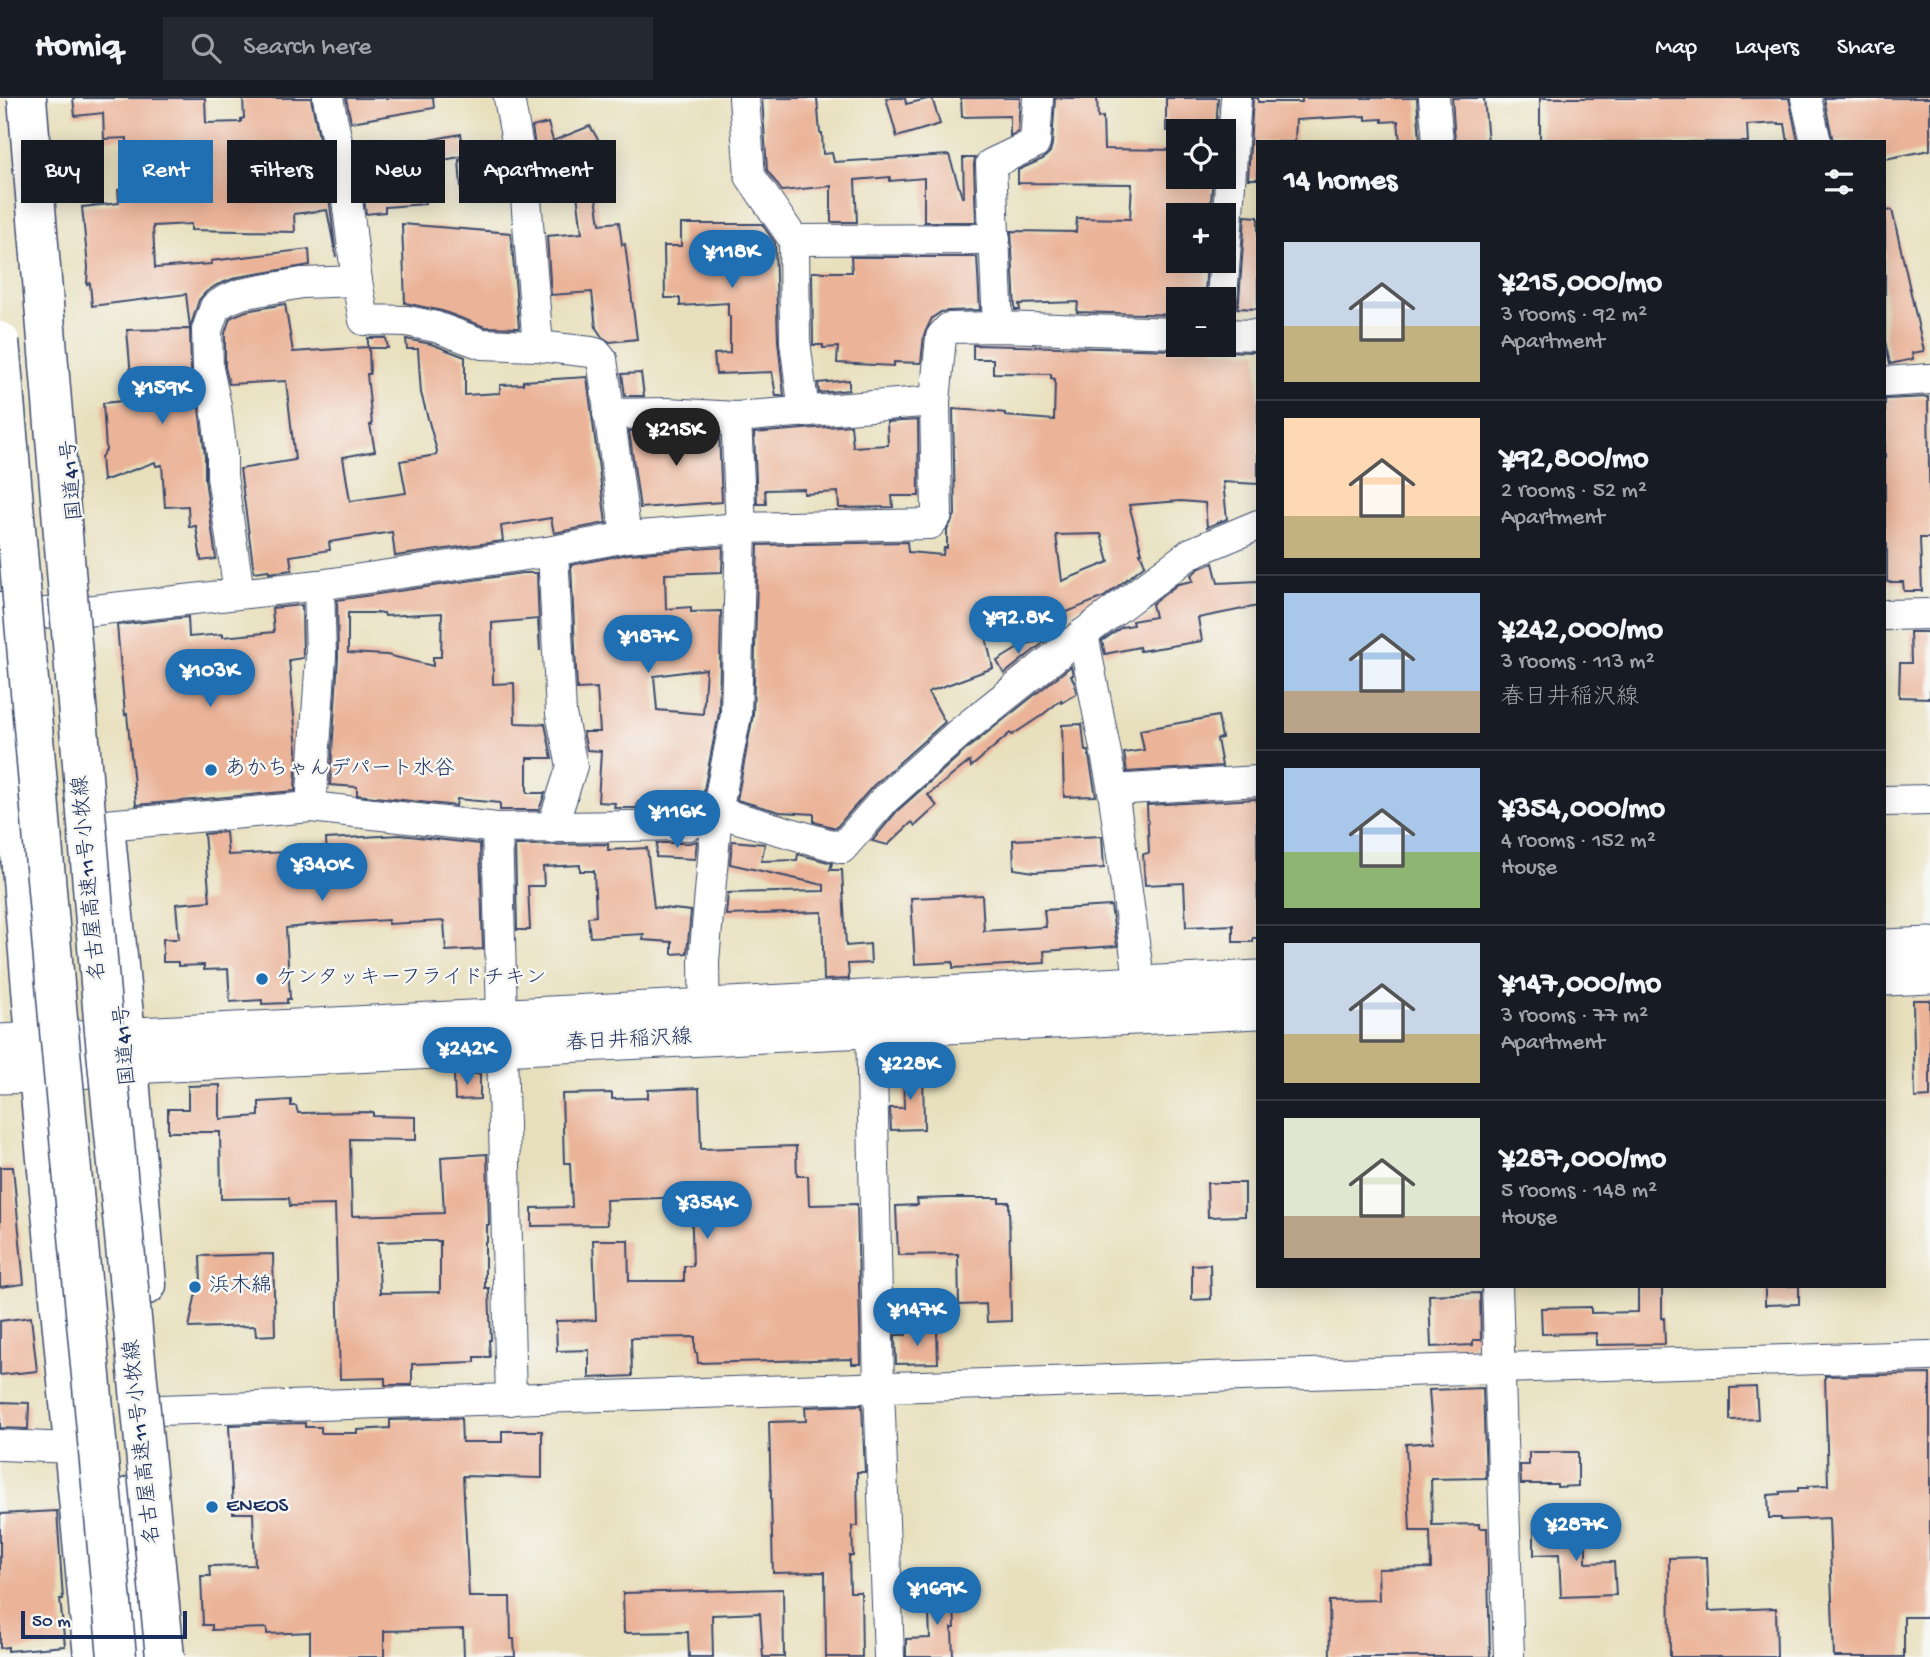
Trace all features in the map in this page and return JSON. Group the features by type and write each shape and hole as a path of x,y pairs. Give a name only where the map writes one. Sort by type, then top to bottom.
{"highway":[{"name":"名古屋高速11号小牧線","path":"27,98 102,1017 164,1657"},
{"name":"国道41号","path":"41,98 57,299 182,1657"},
{"path":"0,341 117,1657"},
{"path":"0,614 9,829 25,1053 72,1448 93,1657"},
{"path":"132,1106 118,1129 141,1374 124,1399 144,1657"}],"main road":[{"path":"1886,948 1930,946"},
{"path":"1886,977 1930,975"},
{"name":"春日井稲沢線","path":"0,1075 25,1053 127,1051 705,1023 1140,986 1256,979"},
{"name":"春日井稲沢線","path":"705,1023 871,1028 1256,1010"}],"street":[{"path":"328,98 344,174 364,320 407,321 436,327 482,344 538,346 598,354 602,359 626,537"},
{"path":"509,98 526,186 538,346"},
{"path":"744,98 750,176 794,240 795,341 804,412"},
{"path":"998,327 992,164 1035,143 1038,98"},
{"path":"1223,287 1236,98"},
{"path":"1434,98 1438,140"},
{"path":"1806,98 1816,140"},
{"path":"794,240 995,239"},
{"path":"239,593 222,476 216,406 208,369 206,330 215,307 241,294 302,283 357,281"},
{"path":"0,614 86,611 319,585 553,551 626,537 741,528 930,524 937,515 935,401 941,337 949,328 1166,333"},
{"path":"1236,334 1256,335"},
{"path":"1886,382 1930,379"},
{"path":"608,414 667,413 736,417 935,401"},
{"path":"705,1023 704,961 717,812 736,715 741,528 736,417"},
{"path":"105,825 311,807 497,828 689,825 717,812 842,848 885,799 958,734 1083,634 1191,553 1256,526"},
{"path":"552,828 572,766 561,713 553,551"},
{"path":"311,807 321,656 319,585"},
{"path":"1886,615 1930,614"},
{"path":"1083,634 1113,790 1140,986"},
{"path":"1113,790 1256,781"},
{"path":"1886,801 1930,800"},
{"path":"497,828 511,1400"},
{"path":"871,1028 879,1387 889,1657"},
{"path":"1497,1288 1509,1657"},
{"path":"158,1410 1930,1356"},
{"path":"0,1445 72,1448"}],"building":[{"path":"73,98 205,98 206,123 241,122 244,118 243,98 311,98 319,140 227,140 227,203 330,203 336,257 327,210 294,214 295,232 191,230 191,224 153,226 155,268 211,264 211,261 309,249 310,265 238,277 217,285 199,300 190,328 186,294 92,306 90,283 87,284 82,207 119,203 213,203 213,140 104,139 103,113 75,116"},
{"path":"346,98 433,98 434,108 351,122"},
{"path":"762,98 817,98 823,154 832,153 834,162 949,155 964,197 963,158 975,158 976,222 924,222 924,178 890,181 890,177 855,180 857,222 831,222 831,186 782,191 767,170"},
{"path":"886,98 905,98 906,104 932,98 940,124 897,137"},
{"path":"961,98 1020,98 1018,132 1010,136 1010,116 962,117"},
{"path":"1055,98 1097,98 1098,118 1103,117 1104,149 1166,150 1166,189 1212,189 1211,203 1166,203 1166,273 1206,273 1205,287 1166,287 1166,315 1077,312 1078,302 1019,304 1020,310 1015,310 1011,231 1076,232 1077,218 1130,219 1132,184 1018,183 1018,170 1043,159 1050,152"},
{"path":"1166,98 1218,98 1217,119 1166,119"},
{"path":"1253,98 1258,98 1258,102 1302,102 1302,98 1417,98 1420,140 1400,140 1398,121 1366,120 1366,116 1296,120 1295,140 1256,140 1256,179 1248,179"},
{"path":"1452,98 1484,98 1488,140 1455,140"},
{"path":"1540,98 1789,98 1798,140 1788,140 1785,124 1779,123 1747,125 1748,140 1540,140"},
{"path":"1824,98 1930,98 1930,150 1886,159 1886,140 1833,140"},
{"path":"548,123 553,140 534,140 532,127"},
{"path":"590,126 598,140 555,140"},
{"path":"461,134 459,157 445,160 445,140 430,140"},
{"path":"365,203 425,203 385,207 385,212 366,214"},
{"path":"578,203 597,203 600,224 619,222 622,245 625,244 637,339 610,342 602,337 596,328 592,292 551,295 547,236 582,233"},
{"path":"1892,210 1924,351 1912,353 1913,359 1890,364 1886,346 1886,211"},
{"path":"1245,216 1256,217 1256,309 1237,308"},
{"path":"402,224 511,233 519,328 485,327 442,311 405,303"},
{"path":"681,224 762,224 775,243 778,341 784,396 776,396 772,372 716,374 714,354 730,353 728,303 680,306 680,298 665,298 664,246 681,246"},
{"path":"851,257 977,257 980,310 941,312 932,318 924,335 921,363 894,362 894,366 837,363 838,347 823,348 823,345 813,345 812,272 852,272"},
{"path":"285,304 293,352 368,347 368,338 386,338 388,348 369,348 370,374 367,374 370,425 375,451 343,457 350,501 406,493 400,461 436,455 421,393 418,349 407,349 406,339 431,344 465,357 465,395 500,393 500,385 523,384 523,381 587,377 606,523 554,533 551,518 501,526 503,541 395,556 392,532 329,542 330,550 290,556 292,570 254,572 240,469 295,460 286,381 229,384 225,367 225,333 230,318 234,316 246,311"},
{"path":"190,329 191,370 199,409 216,559 201,561 196,526 189,527 188,506 165,507 162,465 156,466 155,462 103,481 101,457 106,450 103,403 133,400 127,330"},
{"path":"973,345 1166,350 1166,357 1236,357 1236,351 1256,352 1256,484 1223,482 1227,519 1207,527 1205,503 1181,501 1129,505 1145,565 1104,597 1023,630 1017,611 979,606 993,668 928,692 945,722 873,786 836,828 814,822 814,814 780,812 737,800 753,715 758,545 907,542 908,552 943,555 944,548 947,548 947,530 955,515 953,409 1054,420 1055,379 1051,378 1051,374 993,373 993,359 973,359","holes":["1101,534 1109,562 1062,581 1056,535"]},
{"path":"641,373 644,396 625,396 622,374"},
{"path":"849,380 849,390 819,393 818,383"},
{"path":"1928,397 1930,538 1920,538 1922,591 1904,591 1903,582 1887,582 1886,399"},
{"path":"918,420 919,496 892,496 893,507 839,508 838,492 804,494 804,489 765,490 766,504 757,504 754,433 851,425 853,447 888,445 887,422"},
{"path":"667,430 719,434 722,502 640,508 629,431"},
{"path":"723,547 722,572 665,574 666,609 691,607 691,612 721,611 719,713 702,800 685,796 685,805 638,802 637,808 614,808 615,803 598,802 601,751 587,750 583,732 600,732 597,688 577,689 571,565 628,554","holes":["706,669 703,714 657,710 654,676"]},
{"path":"1213,563 1218,583 1256,581 1256,606 1198,618 1202,641 1140,651 1139,647 1105,654 1102,641 1122,627 1133,625 1132,621 1155,617 1152,604 1178,584 1193,581 1191,575"},
{"path":"537,573 540,651 538,619 492,623 493,684 514,683 515,723 545,724 552,758 527,758 527,793 545,793 539,810 500,810 500,803 457,799 456,806 357,795 357,787 330,785 338,657 337,600","holes":["348,613 384,613 385,616 442,613 441,657 433,657 433,666 387,655 348,653"]},
{"path":"302,605 303,658 289,660 297,749 295,791 136,805 117,625 188,617 189,637 274,632 272,608"},
{"path":"1910,632 1930,632 1930,698 1899,697 1900,663 1911,663"},
{"path":"1047,640 1004,674 997,661 1025,644"},
{"path":"1071,666 1071,676 1077,693 1061,703 1061,700 1012,735 1010,733 971,767 970,761 928,795 937,806 915,826 912,822 888,845 872,841 897,811 969,747"},
{"path":"1218,716 1222,738 1217,739 1222,766 1127,772 1124,753 1144,750 1140,730"},
{"path":"1082,724 1085,751 1088,751 1096,796 1064,797 1062,725"},
{"path":"1256,799 1256,938 1253,938 1253,942 1233,942 1233,925 1186,927 1184,883 1145,885 1143,854 1149,853 1147,805"},
{"path":"226,832 228,855 288,852 288,857 324,855 327,854 326,839 400,835 480,844 483,949 446,951 444,921 388,924 388,920 286,928 290,999 287,999 287,1003 262,1004 262,1000 230,1002 228,969 204,970 204,965 178,966 178,962 163,962 163,939 179,939 176,904 210,901 204,834"},
{"path":"1102,836 1104,868 1034,872 1014,869 1013,840"},
{"path":"697,841 695,859 656,857 657,843"},
{"path":"732,841 765,844 761,861 797,860 798,854 832,863 830,870 842,870 846,946 870,944 871,963 848,964 849,979 824,980 822,912 726,915 728,893 824,891 824,885 730,864"},
{"path":"608,844 608,850 647,848 654,907 691,911 687,953 672,954 672,942 643,940 644,934 590,937 588,917 596,916 594,871 580,871 580,865 543,867 544,886 528,886 530,930 517,930 515,845"},
{"path":"982,895 984,931 1046,927 1044,910 1111,906 1117,946 1044,951 1045,963 953,968 953,962 915,964 911,898"},
{"path":"1913,1000 1930,1000 1930,1097 1915,1098"},
{"path":"923,1067 924,1129 891,1130 890,1108 904,1108 903,1068"},
{"path":"454,1074 480,1074 480,1099 455,1100"},
{"path":"220,1085 220,1119 259,1116 259,1102 291,1100 291,1106 296,1106 298,1113 373,1112 373,1116 416,1117 416,1140 350,1139 352,1216 444,1213 441,1157 487,1154 489,1225 485,1242 485,1288 489,1288 490,1357 475,1357 475,1362 412,1364 412,1385 385,1385 385,1378 340,1379 335,1205 290,1206 289,1198 221,1199 220,1132 168,1132 168,1109 188,1109 188,1086","holes":["440,1241 440,1292 380,1293 378,1242"]},
{"path":"699,1088 701,1149 796,1146 797,1176 808,1176 809,1205 857,1204 861,1364 852,1364 852,1359 698,1363 695,1337 631,1338 632,1376 589,1378 589,1350 557,1351 556,1321 596,1320 593,1240 628,1240 629,1281 684,1281 684,1266 693,1266 691,1197 606,1200 607,1225 532,1226 532,1208 572,1207 570,1163 564,1163 562,1094 612,1093 612,1099 648,1098 648,1090"},
{"path":"0,1167 13,1167 24,1284 0,1287"},
{"path":"1207,1183 1245,1183 1245,1216 1208,1217"},
{"path":"999,1198 999,1202 1009,1202 1011,1321 987,1322 986,1304 959,1305 958,1254 898,1255 896,1206 918,1205 917,1199"},
{"path":"273,1254 275,1335 256,1336 255,1326 189,1328 195,1297 201,1286 200,1256"},
{"path":"1210,1264 1211,1299 1192,1300 1192,1265"},
{"path":"1638,1288 1662,1288 1665,1344 1596,1345 1596,1333 1542,1334 1541,1308 1591,1307 1591,1313 1638,1312"},
{"path":"1765,1288 1799,1288 1799,1304 1765,1305"},
{"path":"1480,1293 1481,1340 1473,1340 1473,1345 1431,1347 1429,1295"},
{"path":"31,1317 37,1371 0,1375 0,1321"},
{"path":"906,1331 937,1331 938,1363 896,1364 895,1335 906,1335"},
{"path":"1930,1374 1930,1617 1904,1617 1904,1657 1834,1657 1829,1518 1769,1518 1768,1495 1798,1491 1798,1488 1808,1486 1828,1485 1825,1376"},
{"path":"1756,1387 1758,1419 1730,1420 1730,1388"},
{"path":"1483,1388 1486,1478 1431,1479 1432,1525 1479,1524 1479,1528 1487,1528 1490,1657 1330,1657 1329,1601 1379,1600 1378,1569 1431,1568 1430,1531 1410,1531 1406,1444 1433,1442 1429,1390"},
{"path":"0,1402 29,1403 28,1429 0,1428"},
{"path":"862,1405 865,1472 857,1472 858,1526 852,1526 853,1556 849,1556 850,1592 861,1592 862,1657 826,1657 825,1572 773,1573 769,1422 806,1421 805,1407"},
{"path":"461,1418 462,1442 502,1442 502,1431 542,1431 542,1478 463,1476 469,1597 510,1597 511,1639 514,1639 515,1657 464,1657 463,1629 384,1631 384,1657 310,1657 310,1632 267,1634 267,1628 212,1630 212,1625 203,1625 201,1576 210,1576 209,1566 255,1565 253,1513 233,1513 229,1425 305,1423 305,1427 321,1427 321,1433 357,1433 357,1430 390,1428 390,1420"},
{"path":"1529,1452 1578,1452 1578,1486 1521,1484 1520,1465 1529,1465"},
{"path":"57,1511 63,1599 60,1599 65,1646 8,1651 8,1647 0,1648 0,1514"},
{"path":"1586,1528 1586,1563 1614,1562 1616,1595 1561,1597 1559,1554 1534,1555 1534,1529"},
{"path":"1707,1557 1709,1611 1776,1608 1777,1657 1670,1657 1669,1558"},
{"path":"936,1586 953,1586 953,1657 906,1657 906,1639 930,1638 928,1592 936,1592"},
{"path":"783,1589 784,1657 763,1657 760,1613 712,1615 713,1657 689,1657 688,1632 624,1633 623,1593"}],"place":[{"name":"あかちゃんデパート水谷","path":"211,770"},
{"name":"ケンタッキーフライドチキン","path":"262,979"},
{"name":"浜木綿","path":"195,1287"},
{"name":"ENEOS","path":"212,1507"}]}
